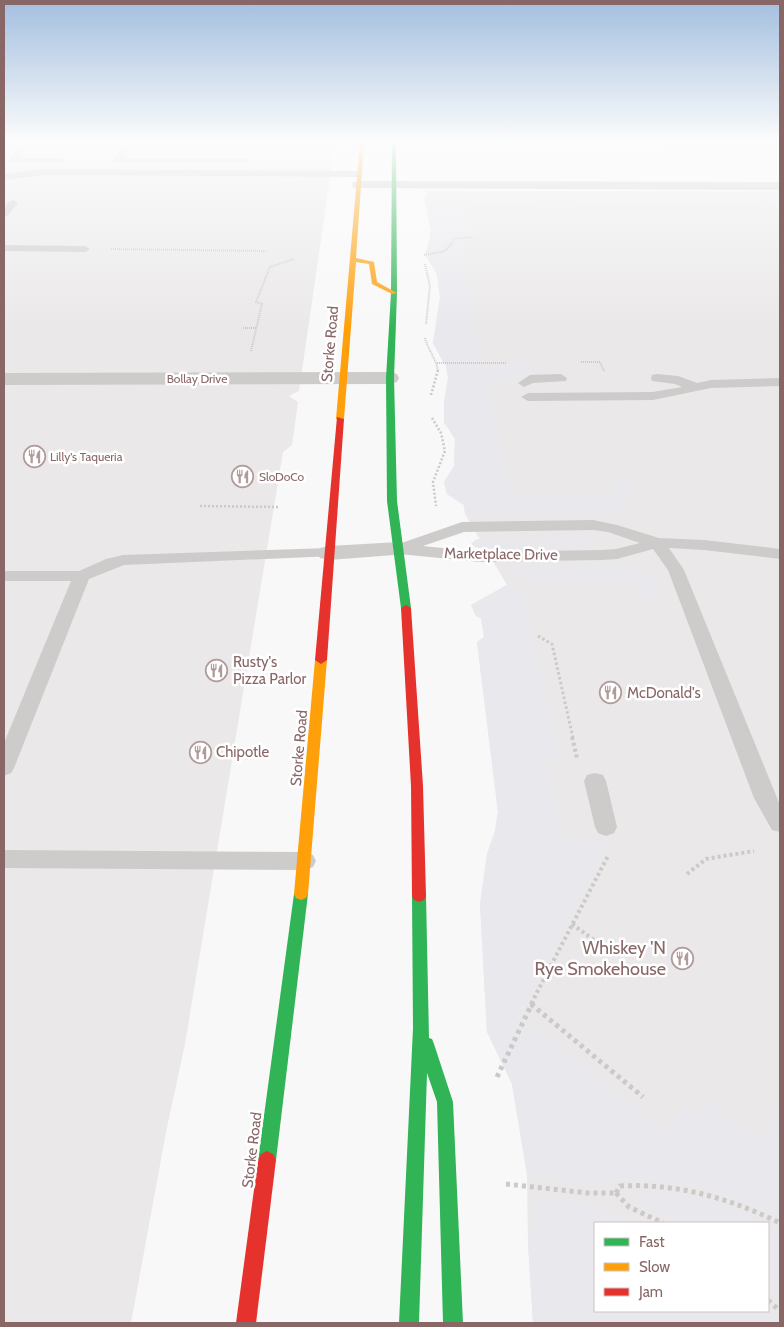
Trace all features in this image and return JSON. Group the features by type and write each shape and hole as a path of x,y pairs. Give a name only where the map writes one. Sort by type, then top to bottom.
{"main road":[{"name":"Storke Road","path":"246,1323 305,861 357,205"},
{"path":"392,205 394,292 390,378 392,501 405,593 417,786 420,1028 409,1323"},
{"path":"352,259 372,262 374,283 394,292"},
{"path":"420,1028 445,1102 453,1323"}],"street":[{"name":"Bollay Drive","path":"4,379 390,378"},
{"path":"329,553 399,549"}],"lane":[{"path":"4,248 86,248"},
{"path":"524,383 530,379 561,378"},
{"path":"657,378 678,380 694,387"},
{"path":"528,397 653,396 721,383 780,382"},
{"name":"Marketplace Drive","path":"399,549 451,529 475,526 593,525 611,528 657,543 704,545 780,554"},
{"path":"657,543 676,570 765,798 780,824"},
{"name":"Marketplace Drive","path":"399,549 480,557 602,555 617,554 657,543"},
{"path":"4,576 82,576 123,560 329,553"},
{"path":"4,768 82,576"},
{"path":"595,781 606,827"},
{"path":"4,860 305,861"}],"path":[{"path":"425,326 430,286 427,268 421,255 446,251 452,241 458,238 473,237"},
{"path":"86,248 267,251"},
{"path":"250,354 262,304 256,302 266,275 270,267 294,259"},
{"path":"243,328 256,328"},
{"path":"424,333 426,344 439,368 438,379 431,395"},
{"path":"432,418 441,433 445,451 433,482 436,506"},
{"path":"200,506 279,507"},
{"path":"538,636 552,644 577,759"},
{"path":"497,1077 531,1004 611,851"},
{"path":"687,874 706,859 754,851"},
{"path":"572,924 598,942"},
{"path":"531,1004 643,1097"},
{"path":"506,1184 588,1193 616,1193 629,1207 661,1222"},
{"path":"616,1193 620,1186 641,1184 694,1191 728,1200 780,1223"},
{"path":"769,1301 780,1310"}],"shaded area":[{"path":"4,205 326,205 299,391 289,396 298,402 292,445 283,452 185,1044 166,1132 131,1323 4,1323"},
{"path":"425,205 780,205 780,1323 533,1323 528,1244 527,1175 512,1084 487,1032 480,905 487,854 495,831 498,812 477,642 484,637 481,618 476,616 471,605 507,585 465,514 464,505 447,494 444,482 454,466 455,439 444,422 444,403 448,378 446,366 433,343 440,297 437,274 425,254 431,231"},
{"path":"425,205 472,205 467,205 474,235 450,238 439,252 425,254 431,231"},
{"path":"537,205 545,205 546,208 538,208"},
{"path":"459,240 481,361 443,362 433,343 440,297 437,274 426,256 443,254 451,250"},
{"path":"528,364 539,375 487,381 510,494 615,494 612,483 622,482 629,485 632,493 625,505 605,513 465,514 464,505 447,494 444,482 454,466 455,439 444,422 444,403 448,378 446,366"},
{"path":"586,538 593,541 592,545 588,547 478,548 471,543 477,539"},
{"path":"615,566 629,568 645,574 658,584 661,590 661,597 648,600 642,582 531,583 514,573 512,569"},
{"path":"507,585 522,591 560,761 547,762 562,840 601,840 605,852 518,1014 662,1132 685,1107 696,1117 708,1103 757,1142 780,1110 780,1217 729,1196 694,1185 652,1180 614,1180 577,1183 527,1175 512,1084 487,1032 480,905 487,854 495,831 498,812 477,642 484,637 481,618 476,616 471,605"},
{"path":"637,1191 675,1194 712,1201 765,1222 676,1222 665,1215 631,1201"},
{"path":"538,1196 590,1205 638,1222 594,1222 594,1312 766,1312 778,1323 533,1323 528,1244"},
{"path":"769,1224 780,1230 780,1298 769,1289"}],"traffic: fast":[{"path":"394,205 394,293 390,378 392,501 406,608"},
{"path":"267,1160 301,894"},
{"path":"409,1323 421,1028 419,896"},
{"path":"426,1044 445,1102 453,1323"}],"traffic: slow":[{"path":"340,419 357,205"},
{"path":"352,259 372,263 374,283 394,293"},
{"path":"301,894 321,660"}],"traffic: jam":[{"path":"321,660 340,419"},
{"path":"406,608 417,786 419,896"},
{"path":"246,1323 267,1160"}],"place":[{"name":"Lilly's Taqueria","path":"34,456"},
{"name":"SloDoCo","path":"243,476"},
{"name":"Rusty's Pizza Parlor","path":"217,671"},
{"name":"McDonald's","path":"611,693"},
{"name":"Chipotle","path":"200,752"},
{"name":"Whiskey 'N Rye Smokehouse","path":"682,958"}]}
